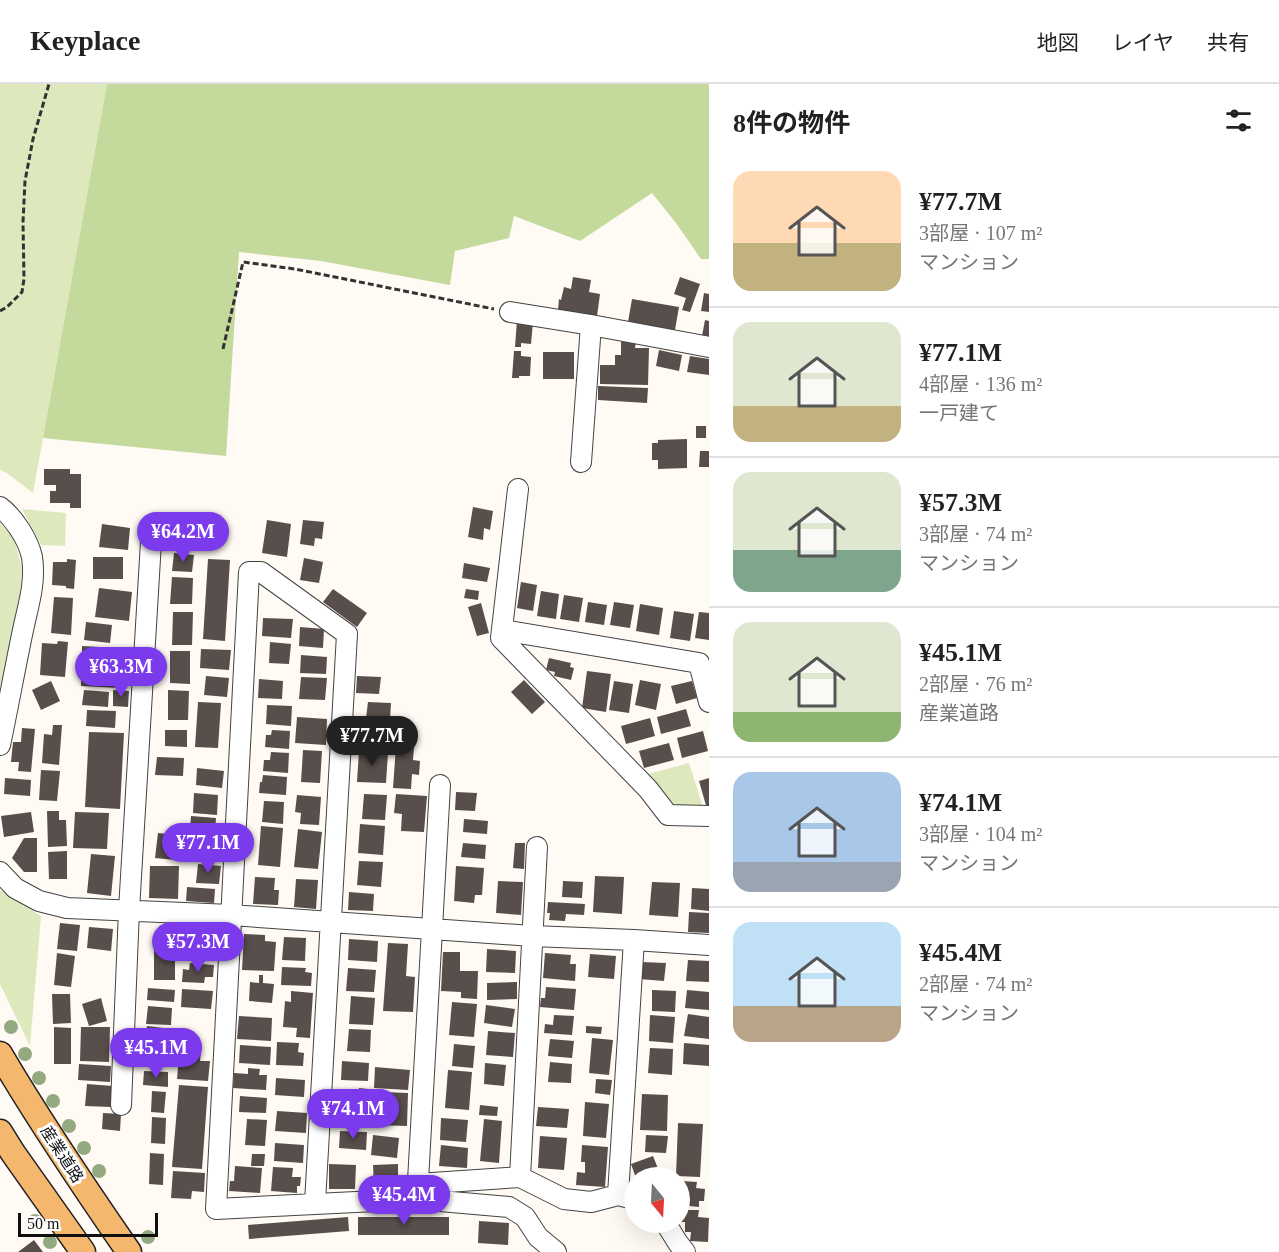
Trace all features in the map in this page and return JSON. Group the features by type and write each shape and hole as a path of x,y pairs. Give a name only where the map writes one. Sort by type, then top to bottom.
{"main road":[{"name":"産業道路","path":"0,1054 39,1119 129,1252"},
{"path":"0,1132 83,1252"}],"street":[{"path":"510,312 709,346"},
{"path":"581,462 591,325"},
{"path":"518,489 501,638 648,789 668,815 709,816"},
{"path":"0,507 18,525 31,555 33,580 0,745"},
{"path":"121,1105 129,910 152,525"},
{"path":"315,1203 346,634 261,572 249,572 216,1209 315,1203 520,1177 564,1199 591,1202 624,1197"},
{"path":"502,630 699,663 709,702"},
{"path":"417,1191 440,785"},
{"path":"520,1177 537,847"},
{"path":"0,872 15,888 39,901 67,908 231,915 532,936 709,945"},
{"path":"627,1167 634,940"},
{"path":"417,1191 509,1206 525,1217 537,1237 556,1252"},
{"path":"672,1233 685,1252"}],"path":[{"path":"0,311 7,308 21,292 24,279 25,181 33,139 49,84"},
{"path":"223,349 243,262 295,269 510,312"}],"green space":[{"path":"0,84 107,84 33,493 0,470"},
{"path":"107,84 709,84 709,259 701,259 652,193 580,241 514,216 509,238 455,251 450,285 321,261 239,252 226,456 43,438"},
{"path":"22,509 66,513 65,546 41,545"},
{"path":"0,523 14,537 22,569 20,597 0,688"},
{"path":"689,763 704,810 671,807 645,775"},
{"path":"0,890 41,916 30,1046 0,984"}],"building":[{"path":"573,277 591,280 589,292 600,294 597,316 558,310 559,299 561,300 564,287 571,289"},
{"path":"680,277 700,284 690,312 682,310 686,298 674,294"},
{"path":"704,293 709,294 709,312 701,311"},
{"path":"632,299 679,307 675,330 628,322"},
{"path":"517,320 533,322 531,344 521,343 521,347 515,347"},
{"path":"705,320 709,321 709,338 702,336"},
{"path":"621,342 636,342 635,348 649,348 648,385 600,384 600,365 615,365 615,355 621,355"},
{"path":"659,350 682,355 679,371 656,366"},
{"path":"514,351 521,351 521,356 531,357 530,376 512,378"},
{"path":"543,352 574,352 574,379 543,379"},
{"path":"690,356 709,359 709,375 687,372"},
{"path":"598,386 648,388 647,403 598,400"},
{"path":"696,426 706,426 706,438 696,438"},
{"path":"687,439 687,468 658,469 658,460 652,460 652,443 658,443 658,440"},
{"path":"700,451 709,451 709,467 699,467"},
{"path":"44,469 70,469 70,474 81,474 81,508 70,508 70,503 50,503 50,491 56,491 56,485 44,485"},
{"path":"473,507 493,511 490,530 484,528 483,540 468,537"},
{"path":"267,520 291,524 287,557 262,553"},
{"path":"303,520 324,522 322,539 315,538 314,546 300,544"},
{"path":"102,524 130,528 128,550 99,547"},
{"path":"174,553 194,555 192,572 172,571"},
{"path":"93,557 123,557 123,579 93,579"},
{"path":"304,558 323,562 319,583 300,580"},
{"path":"67,559 76,560 74,589 52,585 53,562 67,562"},
{"path":"208,559 230,560 225,641 203,639"},
{"path":"464,563 490,568 487,582 462,578"},
{"path":"172,577 193,578 192,604 170,604"},
{"path":"521,582 537,585 533,611 517,608"},
{"path":"99,588 132,592 129,621 95,617"},
{"path":"333,589 367,613 357,627 323,602"},
{"path":"466,589 479,591 478,600 464,598"},
{"path":"541,591 559,594 556,619 537,616"},
{"path":"564,595 583,598 579,622 560,619"},
{"path":"54,597 73,598 71,635 51,633"},
{"path":"588,602 607,605 604,625 585,622"},
{"path":"614,602 634,605 630,628 610,625"},
{"path":"481,603 489,633 477,636 468,607"},
{"path":"640,604 663,608 659,635 636,631"},
{"path":"674,611 694,614 690,641 670,638"},
{"path":"173,612 193,612 192,645 172,645"},
{"path":"699,612 709,613 709,640 695,638"},
{"path":"263,618 293,619 291,638 262,636"},
{"path":"86,622 112,625 110,643 84,640"},
{"path":"300,627 324,629 323,648 299,646"},
{"path":"58,641 68,642 65,677 40,675 42,643 57,644"},
{"path":"270,642 291,644 289,664 269,663"},
{"path":"82,646 118,648 117,668 82,666"},
{"path":"201,649 231,650 229,670 200,668"},
{"path":"170,651 190,651 190,684 170,683"},
{"path":"301,655 327,657 326,674 300,673"},
{"path":"549,658 571,663 570,667 574,668 571,680 554,676 555,672 546,670"},
{"path":"587,671 611,674 606,712 582,708"},
{"path":"81,672 119,674 119,688 81,686"},
{"path":"206,676 229,678 227,697 204,695"},
{"path":"357,676 381,677 379,694 356,693"},
{"path":"301,677 327,678 325,700 299,699"},
{"path":"259,679 283,681 282,699 258,698"},
{"path":"524,680 545,702 532,714 511,692"},
{"path":"640,680 661,684 656,710 635,705"},
{"path":"51,681 60,701 41,710 32,690"},
{"path":"614,681 633,684 629,713 609,710"},
{"path":"692,681 697,698 676,704 671,686"},
{"path":"84,690 109,692 108,707 82,705"},
{"path":"113,690 129,691 128,707 113,706"},
{"path":"168,690 189,691 188,720 168,720"},
{"path":"198,702 221,703 218,748 195,747"},
{"path":"368,702 391,703 390,720 366,718"},
{"path":"267,705 292,706 291,726 266,724"},
{"path":"686,709 691,726 661,734 657,717"},
{"path":"87,710 116,711 115,728 86,726"},
{"path":"297,717 327,719 326,745 295,743"},
{"path":"650,718 655,736 626,744 621,726"},
{"path":"53,725 62,725 59,765 42,763 44,734 52,735"},
{"path":"363,727 386,728 384,747 362,746"},
{"path":"22,728 35,729 31,772 18,771 19,762 11,762 13,742 21,742"},
{"path":"165,730 187,730 187,747 165,746"},
{"path":"272,730 290,731 289,749 265,747 266,735 271,735"},
{"path":"703,731 708,751 682,758 677,738"},
{"path":"89,732 124,733 120,809 85,807"},
{"path":"669,743 674,760 644,768 639,751"},
{"path":"396,746 414,747 413,760 420,761 419,775 412,774 411,789 393,788"},
{"path":"303,750 322,751 320,783 301,782"},
{"path":"359,751 388,753 386,783 357,782"},
{"path":"271,752 289,753 288,773 263,771 264,760 270,760"},
{"path":"157,757 184,758 183,776 155,775"},
{"path":"197,768 224,771 222,788 196,785"},
{"path":"41,770 60,771 57,801 39,800"},
{"path":"263,775 287,777 286,795 259,793"},
{"path":"5,778 31,780 30,796 4,794"},
{"path":"709,778 709,808 707,809 699,781"},
{"path":"456,792 477,793 475,811 455,810"},
{"path":"194,793 218,795 217,815 193,813"},
{"path":"364,794 387,795 385,820 362,819"},
{"path":"396,794 427,796 424,832 401,831 402,814 394,813"},
{"path":"297,795 321,797 319,825 300,824 301,813 295,812"},
{"path":"264,801 284,802 283,824 262,822"},
{"path":"47,811 59,811 59,820 66,820 67,846 48,847"},
{"path":"31,812 34,832 4,837 1,816"},
{"path":"75,812 109,813 107,849 73,848"},
{"path":"191,816 216,818 213,858 188,856"},
{"path":"464,819 488,821 487,834 463,832"},
{"path":"360,824 385,826 383,855 358,853"},
{"path":"261,826 283,828 280,867 258,865"},
{"path":"298,829 322,832 318,869 294,867"},
{"path":"158,833 179,835 176,860 155,858"},
{"path":"24,838 37,838 37,872 24,872 12,858"},
{"path":"463,843 486,845 485,859 461,857"},
{"path":"515,843 525,843 524,869 513,868"},
{"path":"67,851 67,879 49,879 48,852"},
{"path":"91,854 115,856 111,896 87,893"},
{"path":"359,861 383,862 381,887 357,885"},
{"path":"198,864 221,866 219,884 196,883"},
{"path":"150,866 179,866 178,899 149,898"},
{"path":"456,866 484,868 482,895 475,895 474,903 454,901"},
{"path":"595,876 624,877 622,914 593,912"},
{"path":"255,877 275,878 274,890 279,890 278,905 253,904"},
{"path":"296,879 318,880 316,909 294,907"},
{"path":"498,881 523,882 521,915 496,913"},
{"path":"563,881 583,882 582,898 562,897"},
{"path":"652,882 680,883 678,917 649,915"},
{"path":"187,887 215,889 214,903 186,901"},
{"path":"692,888 709,889 709,911 691,909"},
{"path":"349,892 374,894 373,911 348,910"},
{"path":"548,902 585,904 584,915 566,914 565,921 549,920"},
{"path":"689,912 709,913 709,933 688,932"},
{"path":"60,923 80,925 77,951 57,949"},
{"path":"184,925 207,927 205,960 181,958"},
{"path":"89,927 113,929 111,951 87,948"},
{"path":"244,934 265,935 265,941 276,942 274,971 242,970"},
{"path":"154,937 175,937 175,980 154,980"},
{"path":"284,937 306,938 305,961 282,960"},
{"path":"349,939 378,941 377,962 348,960"},
{"path":"388,943 408,944 406,976 415,977 413,1012 383,1011"},
{"path":"487,949 516,951 515,973 486,972"},
{"path":"443,952 460,952 460,971 478,971 477,999 461,998 461,992 441,991"},
{"path":"57,953 75,956 71,987 54,985"},
{"path":"545,953 571,955 570,964 576,964 575,981 543,978"},
{"path":"590,954 616,956 614,979 588,977"},
{"path":"688,960 709,961 709,982 686,981"},
{"path":"641,962 666,963 664,981 639,979"},
{"path":"190,963 214,965 213,977 205,977 204,983 182,982 183,969 189,970"},
{"path":"282,967 306,968 305,972 312,973 311,986 281,985"},
{"path":"348,968 376,970 374,992 346,991"},
{"path":"259,975 263,975 263,983 274,984 272,1003 249,1001 250,982 259,983"},
{"path":"517,982 517,999 487,1000 487,983"},
{"path":"546,987 576,989 574,1010 540,1007 541,998 545,998"},
{"path":"148,988 175,990 174,1002 147,1000"},
{"path":"182,989 213,991 211,1009 181,1007"},
{"path":"652,990 676,991 675,1012 652,1011"},
{"path":"687,990 709,992 709,1010 685,1008"},
{"path":"291,991 313,993 310,1038 296,1037 297,1028 283,1027 285,1001 291,1002"},
{"path":"52,994 70,994 71,1023 53,1024"},
{"path":"351,996 375,998 373,1025 349,1024"},
{"path":"101,998 107,1021 89,1026 82,1004"},
{"path":"452,1002 477,1004 474,1037 449,1035"},
{"path":"486,1005 515,1009 512,1027 484,1023"},
{"path":"148,1006 172,1008 171,1025 146,1024"},
{"path":"688,1014 709,1017 709,1039 684,1036"},
{"path":"554,1015 574,1016 572,1035 544,1033 545,1024 553,1025"},
{"path":"650,1015 675,1017 673,1043 649,1041"},
{"path":"239,1016 272,1018 271,1041 237,1039"},
{"path":"147,1026 172,1029 171,1045 145,1042"},
{"path":"586,1026 602,1027 601,1034 586,1033"},
{"path":"54,1027 71,1028 71,1064 54,1064"},
{"path":"81,1027 110,1027 109,1062 80,1061"},
{"path":"349,1029 371,1030 370,1052 347,1051"},
{"path":"488,1031 515,1033 513,1057 486,1055"},
{"path":"592,1038 613,1040 609,1075 589,1073"},
{"path":"550,1039 574,1041 572,1058 548,1056"},
{"path":"277,1042 299,1043 298,1052 304,1053 303,1066 276,1065"},
{"path":"684,1043 709,1045 709,1066 683,1064"},
{"path":"180,1044 194,1045 193,1051 201,1051 200,1061 210,1061 208,1081 177,1079"},
{"path":"454,1044 475,1046 473,1068 452,1066"},
{"path":"240,1045 271,1047 270,1065 239,1063"},
{"path":"650,1048 673,1049 672,1075 648,1073"},
{"path":"147,1049 170,1050 169,1066 146,1065"},
{"path":"342,1061 369,1063 368,1081 341,1080"},
{"path":"550,1062 572,1064 571,1083 548,1082"},
{"path":"485,1063 506,1065 504,1086 484,1084"},
{"path":"79,1064 111,1066 110,1082 78,1080"},
{"path":"375,1067 410,1070 408,1090 374,1088"},
{"path":"248,1068 260,1069 259,1075 267,1075 266,1090 233,1088 234,1073 248,1074"},
{"path":"448,1070 472,1072 469,1110 445,1108"},
{"path":"144,1071 168,1072 168,1087 143,1085"},
{"path":"276,1078 305,1080 304,1097 275,1095"},
{"path":"596,1079 612,1080 610,1095 595,1093"},
{"path":"87,1084 113,1086 111,1107 85,1106"},
{"path":"179,1085 208,1087 202,1169 172,1167"},
{"path":"359,1088 368,1089 367,1116 357,1115 356,1122 342,1121 343,1114 336,1114 336,1103 345,1096 358,1096"},
{"path":"152,1091 166,1092 164,1113 151,1112"},
{"path":"382,1092 408,1093 407,1126 373,1125 374,1109 382,1109"},
{"path":"642,1094 668,1095 667,1131 640,1130"},
{"path":"240,1096 267,1098 266,1113 239,1112"},
{"path":"585,1102 609,1104 606,1138 583,1136"},
{"path":"480,1105 498,1107 497,1116 479,1115"},
{"path":"538,1107 569,1109 567,1128 536,1126"},
{"path":"277,1111 307,1113 306,1133 275,1131"},
{"path":"103,1113 121,1114 120,1131 102,1129"},
{"path":"152,1117 166,1118 165,1144 151,1143"},
{"path":"441,1118 468,1120 466,1142 440,1140"},
{"path":"247,1119 267,1120 265,1146 245,1145"},
{"path":"484,1119 502,1121 499,1163 480,1161"},
{"path":"678,1123 703,1124 700,1177 690,1177 690,1167 676,1167"},
{"path":"340,1131 367,1132 366,1150 339,1148"},
{"path":"373,1135 399,1138 397,1158 371,1155"},
{"path":"646,1135 668,1136 666,1153 645,1152"},
{"path":"540,1136 567,1138 564,1170 538,1168"},
{"path":"275,1143 304,1145 303,1163 274,1161"},
{"path":"441,1145 468,1148 467,1168 439,1166"},
{"path":"582,1145 608,1147 605,1187 576,1185 577,1172 585,1173 585,1162 581,1162"},
{"path":"150,1153 164,1154 163,1185 149,1184"},
{"path":"252,1154 265,1154 264,1166 251,1166"},
{"path":"653,1156 657,1167 632,1167 631,1164"},
{"path":"329,1164 356,1165 355,1189 329,1189"},
{"path":"398,1164 398,1187 374,1187 373,1165"},
{"path":"235,1166 262,1168 260,1193 229,1191 230,1181 234,1181"},
{"path":"273,1167 293,1168 292,1177 301,1177 297,1193 271,1191"},
{"path":"173,1171 205,1173 204,1192 192,1191 191,1199 171,1198"},
{"path":"690,1182 697,1182 696,1188 705,1189 704,1201 699,1201 699,1207 690,1206"},
{"path":"690,1210 699,1210 698,1217 709,1218 708,1242 690,1241"},
{"path":"348,1217 349,1231 249,1239 248,1225"},
{"path":"358,1217 449,1217 449,1235 358,1235"},
{"path":"479,1221 509,1223 508,1245 478,1243"},
{"path":"34,1240 43,1252 18,1252"}]}
